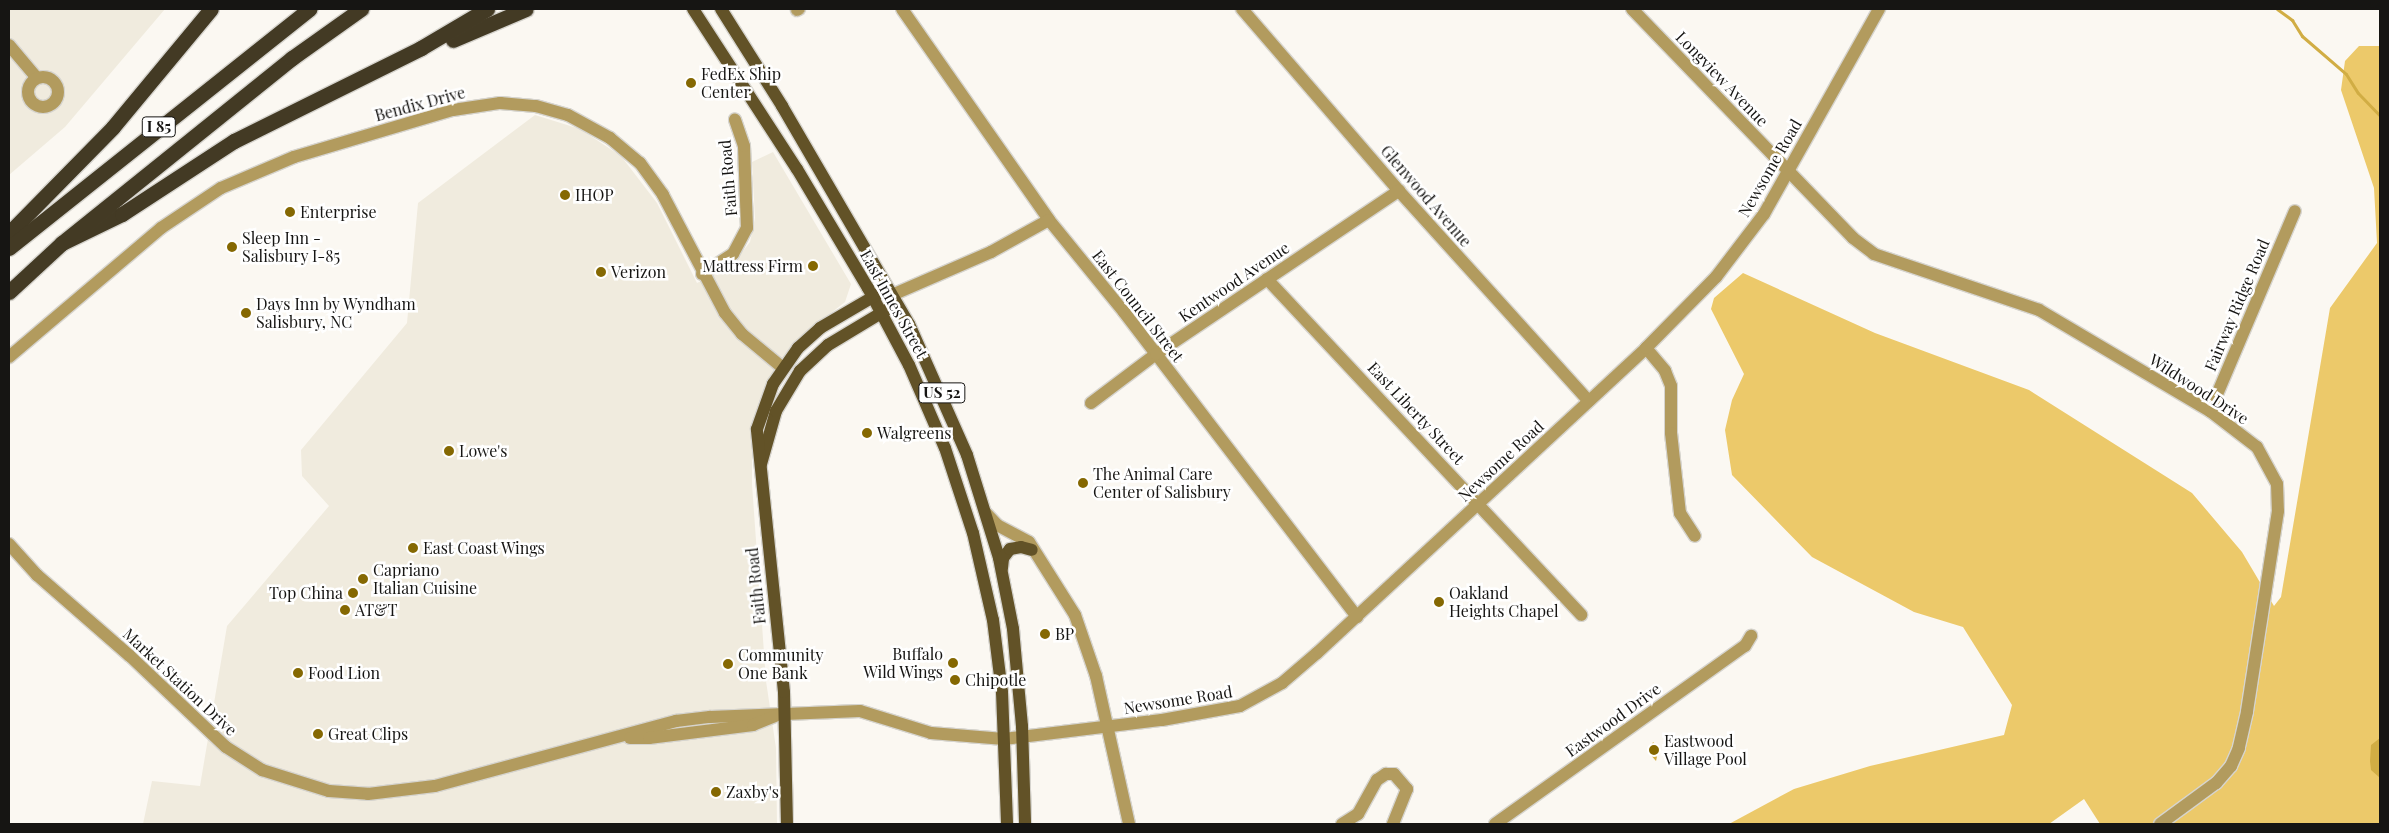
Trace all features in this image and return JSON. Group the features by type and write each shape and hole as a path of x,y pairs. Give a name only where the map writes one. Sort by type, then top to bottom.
{"highway":[{"path":"9,234 113,127 211,9"},
{"name":"I 85","path":"9,248 310,9"},
{"name":"I 85","path":"9,292 62,244 292,58 361,9"},
{"path":"62,244 122,214 234,141 436,40 488,9"},
{"path":"348,84 526,9"}],"main road":[{"name":"East Innes Street","path":"693,9 797,169 872,296 931,414 973,533 996,638 1004,739 1007,824"},
{"name":"East Innes Street","path":"721,9 782,106 892,296 947,405 986,513 1003,576 1015,647 1022,738 1025,824"},
{"path":"872,296 881,292 892,296"},
{"name":"Faith Road","path":"787,824 785,712 758,424 783,368 813,333 872,296"},
{"name":"Faith Road","path":"761,464 776,410 796,377 821,351 890,308 892,296"},
{"path":"1003,576 1002,563 1008,550 1020,546 1032,550"}],"street":[{"name":"East Council Street","path":"902,9 1049,220 1156,354 1357,617"},
{"name":"Glenwood Avenue","path":"1242,9 1398,191 1589,401"},
{"name":"Longview Avenue","path":"1632,9 1788,171"},
{"name":"Newsome Road","path":"1004,739 1109,727 1213,712 1250,702 1287,679 1480,504 1646,348 1728,263 1764,214 1879,9"},
{"path":"9,45 34,81 9,58"},
{"name":"Bendix Drive","path":"9,357 161,228 220,188 294,157 453,110 485,104 517,104 553,110 582,122 623,148 654,182 702,274 734,325 783,368"},
{"name":"Faith Road","path":"702,274 733,254 747,228 744,146 735,120"},
{"name":"Wildwood Drive","path":"1788,171 1853,238 1874,254 2039,310 2210,411 2258,447 2277,484 2278,512 2239,748 2230,766 2216,782 2160,824"},
{"name":"Kentwood Avenue","path":"1091,403 1156,354 1398,191"},
{"name":"Fairway Ridge Road","path":"2210,411 2295,211"},
{"path":"892,296 991,252 1049,220"},
{"name":"East Liberty Street","path":"1267,279 1480,504 1581,615"},
{"path":"1646,348 1665,371 1672,386 1671,433 1680,513 1695,536"},
{"path":"986,513 996,525 1024,538 1058,586 1077,620 1091,657 1109,727 1129,824"},
{"name":"Market Station Drive","path":"9,544 42,580 123,649 226,747 262,770 295,782 329,791 401,792 435,786 620,737 649,738 753,726 785,712 860,711 931,733 1004,739"},
{"name":"Eastwood Drive","path":"1495,824 1750,638"},
{"path":"1342,824 1358,814 1377,780 1386,774 1394,774 1406,789 1393,824"}],"shaded area":[{"path":"9,9 165,9 65,127 9,175"},
{"path":"2359,46 2380,46 2380,824 2100,824 2084,799 2049,824 1729,824 1794,789 1870,766 2004,735 2012,705 1963,627 1914,612 1812,557 1732,475 1725,430 1732,400 1744,374 1711,309 1714,298 1743,273 1875,333 2029,390 2192,493 2242,552 2274,606 2281,597 2330,308 2377,243 2374,188 2341,90 2345,61"},
{"path":"535,115 580,129 621,156 657,203 697,283 731,266 750,242 755,218 752,162 773,152 851,284 845,302 817,324 755,420 752,439 752,484 766,681 776,748 777,824 143,824 152,781 200,786 227,626 329,506 302,476 301,450 407,323 418,203"},
{"path":"2380,738 2380,778 2371,770 2370,761 2371,745"},
{"name":"Eastwood Village Pool","path":"1653,742 1659,748 1656,761 1649,753"}],"waterway":[{"path":"2277,9 2292,20 2302,36 2346,74 2358,93 2380,116"}],"place":[{"name":"FedEx Ship Center","path":"691,83"},
{"name":"IHOP","path":"565,195"},
{"name":"Enterprise","path":"290,212"},
{"name":"Sleep Inn - Salisbury I-85","path":"232,247"},
{"name":"Mattress Firm","path":"813,266"},
{"name":"Verizon","path":"601,272"},
{"name":"Days Inn by Wyndham Salisbury, NC","path":"246,313"},
{"name":"Walgreens","path":"867,433"},
{"name":"Lowe's","path":"449,451"},
{"name":"The Animal Care Center of Salisbury","path":"1083,483"},
{"name":"East Coast Wings","path":"413,548"},
{"name":"Capriano Italian Cuisine","path":"363,579"},
{"name":"Top China","path":"353,593"},
{"name":"Oakland Heights Chapel","path":"1439,602"},
{"name":"AT&T","path":"345,610"},
{"name":"BP","path":"1045,634"},
{"name":"Buffalo Wild Wings","path":"953,663"},
{"name":"Community One Bank","path":"728,664"},
{"name":"Food Lion","path":"298,673"},
{"name":"Chipotle","path":"955,680"},
{"name":"Great Clips","path":"318,734"},
{"name":"Eastwood Village Pool","path":"1654,750"},
{"name":"Zaxby's","path":"716,792"}]}
